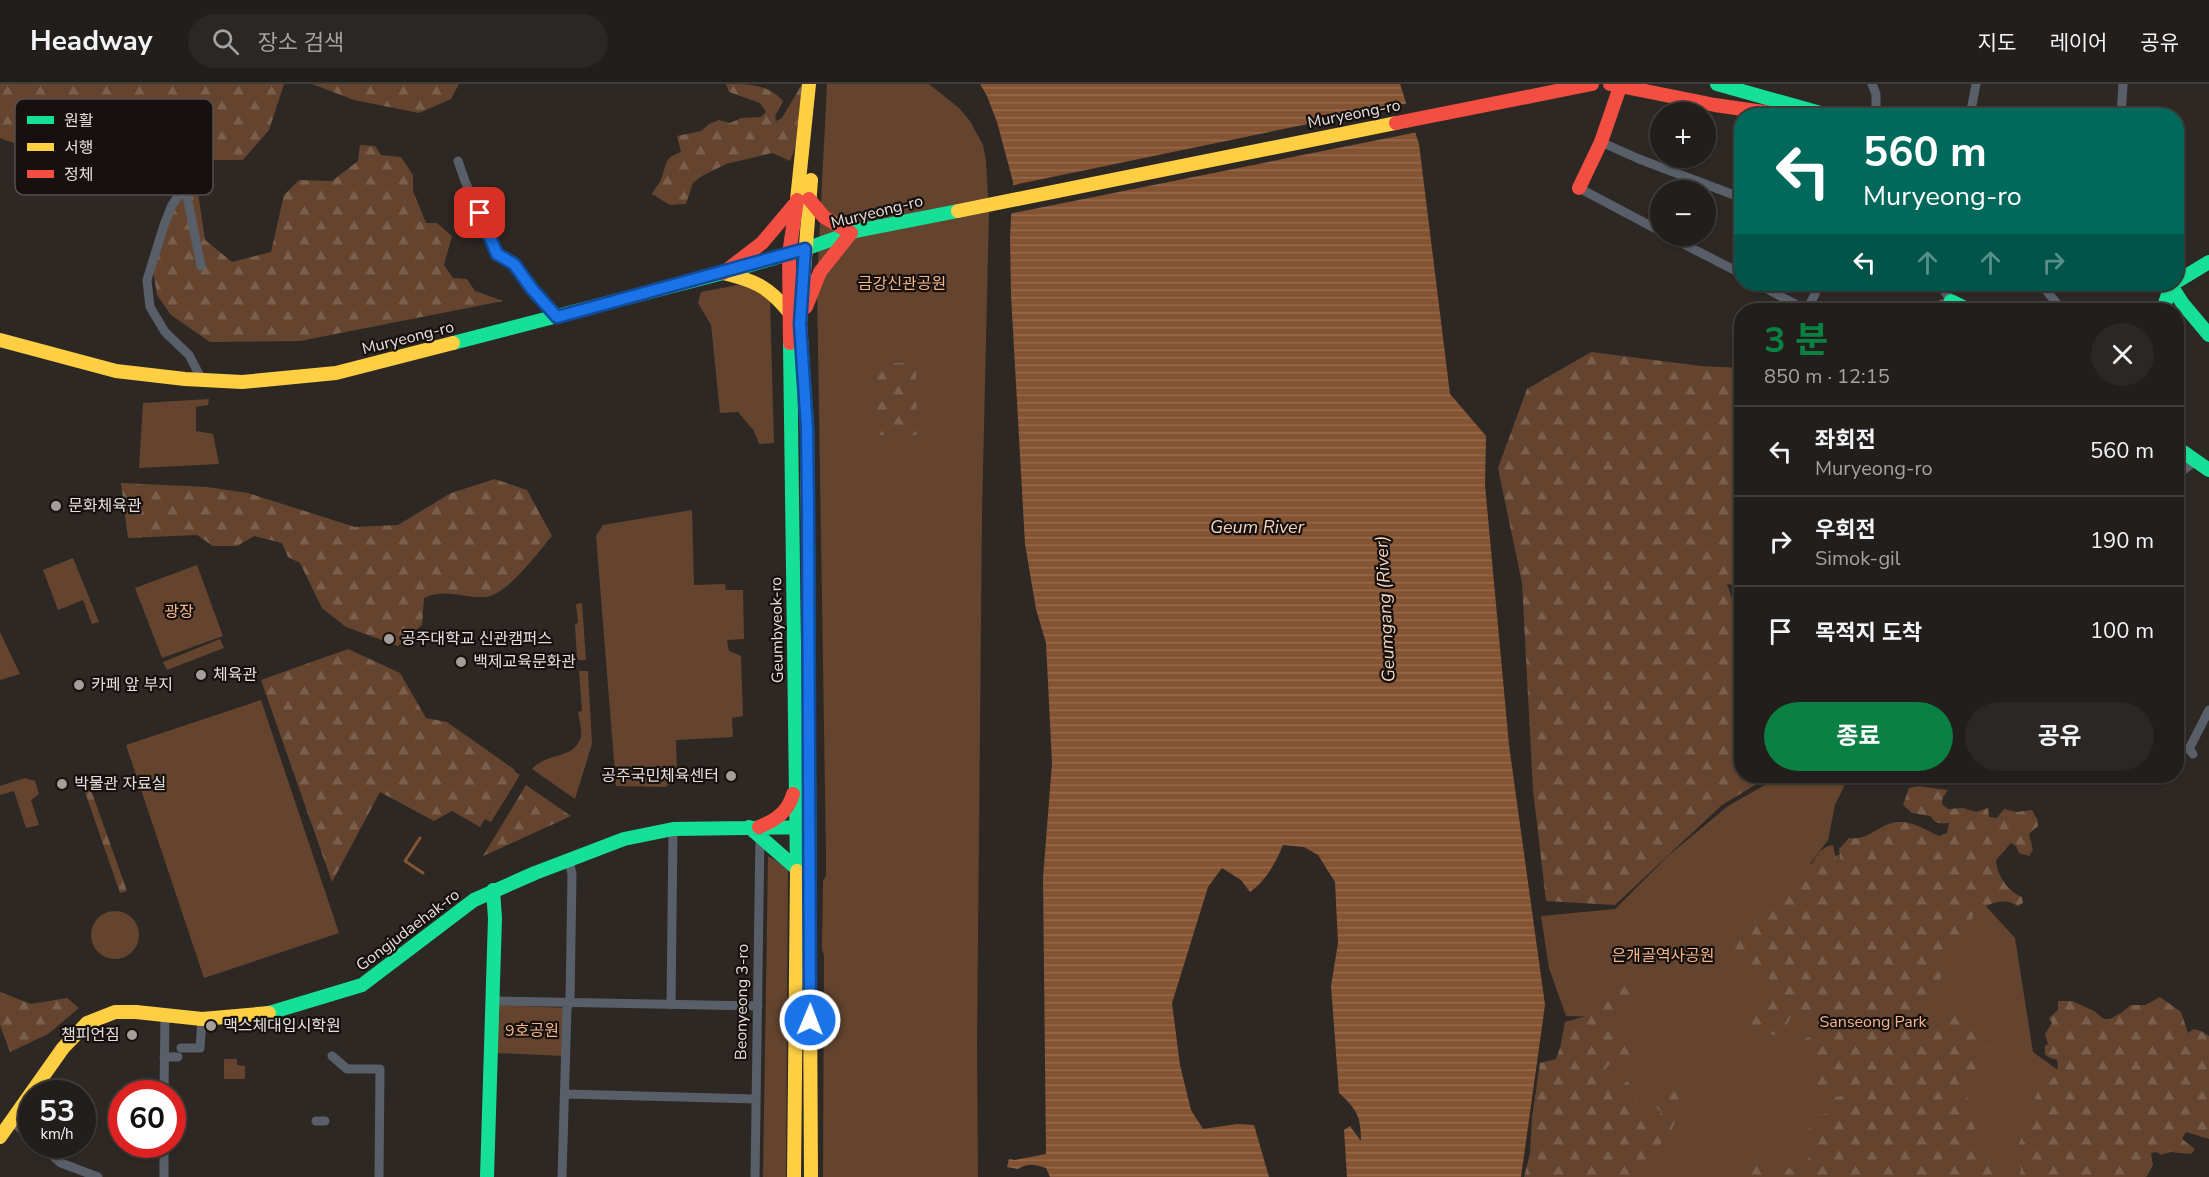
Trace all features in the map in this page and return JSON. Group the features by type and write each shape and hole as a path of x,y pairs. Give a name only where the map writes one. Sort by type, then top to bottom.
{"main road":[{"name":"Geumbyeok-ro","path":"809,84 803,200 805,249 800,324 807,451 803,827 811,1177"},
{"name":"Geumbyeok-ro","path":"794,1177 796,868 803,827 796,782 789,254 803,200 811,180 820,84"},
{"path":"1502,102 1528,90 1535,84"},
{"name":"Muryeong-ro","path":"0,340 116,371 202,380 242,382 336,373 723,273 854,232 1592,84"},
{"path":"1610,84 1620,84 1668,96 1736,108"},
{"path":"1579,188 1601,142 1620,84"},
{"path":"1717,84 1802,108"},
{"path":"723,273 768,239 803,200 825,217 854,232 820,272 810,292 800,324"},
{"path":"2184,277 2209,262"},
{"path":"723,273 752,279 769,288 789,312"},
{"path":"1951,301 1955,303"},
{"path":"2184,305 2209,335"},
{"path":"2184,452 2209,470"},
{"path":"796,782 791,803 783,814 756,830 767,844 796,868"},
{"name":"Gongjudaehak-ro","path":"0,1137 53,1060 87,1023 115,1012 165,1014 202,1019 262,1015 362,985 474,900 493,890 624,839 673,829 756,830 803,827"},
{"path":"487,1177 495,918 493,890"}],"street":[{"path":"1872,84 1876,94 1876,108"},
{"path":"1972,108 1976,84"},
{"path":"2121,108 2122,84"},
{"path":"1601,142 1734,195"},
{"path":"458,161 497,254 514,264 557,317"},
{"path":"1579,188 1650,226"},
{"path":"179,195 164,225 147,280 150,307 165,332 189,355 202,380"},
{"path":"186,195 201,266"},
{"path":"1687,246 1734,270"},
{"path":"1771,291 1793,303"},
{"path":"1945,291 1951,301 1945,303"},
{"path":"2047,291 2056,303"},
{"path":"2184,469 2195,460"},
{"path":"2193,754 2189,749 2209,710"},
{"path":"671,1005 673,829"},
{"name":"Beonyeong 3-ro","path":"755,1177 758,1006 756,830"},
{"path":"562,1177 567,1008 570,1002 572,874 569,860"},
{"path":"492,1001 758,1006"},
{"path":"164,1080 165,1014"},
{"path":"164,1057 203,1048 202,1019"},
{"path":"332,1056 347,1069 380,1069 379,1177"},
{"path":"565,1094 756,1099"},
{"path":"10,1120 18,1127"},
{"path":"55,1158 61,1163 98,1177"},
{"path":"164,1158 164,1177"}],"green space":[{"path":"0,84 284,84 269,130 243,160 213,160 213,99 15,99 15,143 0,138"},
{"path":"312,84 459,84 451,99 419,113 354,100"},
{"path":"726,84 758,86 777,95 783,101 775,116 776,121 782,118 802,84 795,148 790,161 772,153 726,164 693,183 686,204 670,205 652,194 661,179 667,161 681,152 677,136 701,131 709,124 719,120 730,123 741,118 761,117 766,112 760,103 729,92"},
{"name":"금강신관공원","path":"827,84 929,84 959,108 970,121 983,145 986,161 989,212 982,513 978,1177 823,1177 824,956 822,948 823,881 826,876 826,854 817,283"},
{"path":"360,145 375,146 381,155 401,157 413,175 413,191 426,223 437,223 452,236 444,265 453,278 467,279 475,291 503,301 300,341 210,342 171,315 157,295 153,270 175,204 183,195 198,195 205,240 232,262 271,252 284,195 299,180 332,181 358,161"},
{"path":"743,284 758,288 770,301 774,443 759,444 754,431 738,412 720,413 711,325 698,303 701,292"},
{"path":"1591,352 1701,366 1734,368 1734,585 1727,584 1734,604 1734,783 1758,783 1722,805 1615,905 1546,901 1533,790 1522,583 1498,468 1527,389"},
{"path":"871,363 916,363 917,435 871,435"},
{"path":"209,399 208,405 196,407 196,431 213,434 219,464 139,468 143,403"},
{"path":"495,479 527,490 552,536 511,582 493,595 476,597 439,594 424,598 422,625 398,646 346,627 322,608 300,563 288,557 282,543 254,536 237,546 213,546 197,535 128,538 121,483 207,487 248,493 355,527 398,525 451,493"},
{"path":"692,510 694,585 725,584 726,590 743,590 744,639 727,640 729,651 741,656 743,716 732,718 733,737 676,740 677,775 666,787 616,786 596,536 603,525"},
{"path":"73,558 99,622 92,624 83,600 58,610 43,570"},
{"name":"광장","path":"197,565 223,636 162,658 135,588"},
{"path":"582,603 586,660 577,660 576,604"},
{"path":"0,632 20,674 0,680"},
{"path":"220,639 224,648 167,670 163,662"},
{"path":"348,649 400,673 426,718 447,722 515,770 480,827 452,811 434,821 380,792 332,882 261,680"},
{"path":"579,671 588,671 592,744 575,799 532,769 545,760 567,753 578,744 581,727 578,712 582,711"},
{"path":"261,700 339,933 204,978 126,745"},
{"path":"514,771 520,775 491,822 485,819"},
{"path":"25,778 35,781 39,794 31,800 39,825 26,828 14,791 0,795 0,786"},
{"name":"Sanseong Park","path":"1769,783 1846,783 1835,805 1828,840 1810,864 1890,839 1945,861 2015,938 2033,1052 2102,1102 2043,1177 1530,1177 1603,1017 1566,1016 1549,968 1541,916 1615,909 1668,856 1728,806"},
{"path":"526,785 571,816 483,856"},
{"path":"1918,786 1948,790 1943,797 1942,804 1948,809 1963,808 1976,812 1988,808 1989,817 1997,818 2004,809 2017,812 2032,810 2037,819 2038,826 2029,834 2033,850 2029,856 2019,853 2016,846 2011,843 1996,860 2004,882 2022,897 2023,903 2018,906 2006,902 1995,903 1973,914 1970,935 1964,943 1959,944 1947,960 1940,980 1942,984 1940,988 1932,997 1919,1005 1927,1020 1942,1013 1957,1015 1984,1036 1988,1044 1987,1048 1981,1047 1978,1066 1971,1071 1964,1091 1977,1135 1981,1141 1977,1155 1990,1156 1996,1159 2000,1166 1991,1177 1733,1177 1748,1164 1774,1160 1800,1174 1820,1141 1815,1138 1806,1139 1807,1132 1818,1115 1829,1113 1827,1106 1830,1099 1842,1096 1858,1099 1864,1087 1831,1088 1807,1081 1815,1078 1815,1066 1804,1060 1806,1048 1804,1039 1813,1035 1813,1024 1804,1016 1792,1015 1783,1032 1773,1035 1764,1028 1754,1029 1749,1021 1754,1009 1753,999 1762,997 1772,999 1780,991 1771,985 1768,976 1758,977 1740,971 1730,957 1731,939 1737,931 1751,929 1757,925 1803,878 1818,853 1827,847 1833,845 1837,864 1827,877 1834,878 1842,871 1839,849 1849,838 1863,837 1886,825 1898,822 1914,824 1939,836 1947,833 1949,823 1938,823 1930,816 1912,813 1903,805 1909,788"},
{"path":"91,790 127,891 120,893 85,792"},
{"path":"768,856 788,868 786,1177 763,1177"},
{"path":"110,911 120,911 132,918 139,930 139,940 132,952 120,959 110,959 95,948 91,940 91,930 102,915"},
{"path":"1626,986 1632,991 1629,1008 1620,1011 1618,1027 1633,1048 1634,1058 1627,1065 1611,1063 1605,1070 1610,1079 1610,1094 1618,1096 1621,1086 1629,1080 1636,1083 1636,1095 1643,1117 1654,1117 1662,1113 1656,1107 1651,1106 1646,1098 1653,1089 1675,1083 1682,1085 1680,1105 1670,1133 1653,1150 1642,1168 1634,1174 1624,1177 1524,1177 1530,1153 1532,1117 1540,1063 1556,1059 1565,1022 1590,1015 1597,1002"},
{"path":"0,992 31,1004 67,998 79,1008 48,1034 10,1052 0,1025"},
{"path":"2160,997 2181,1012 2188,1033 2194,1029 2209,1036 2209,1139 2186,1132 2182,1139 2195,1149 2191,1154 2151,1153 2153,1165 2146,1177 2019,1177 2021,1169 2016,1153 2031,1118 2035,1097 2057,1072 2057,1060 2045,1054 2045,1046 2048,1044 2045,1034 2052,1023 2049,1018 2058,1010 2058,1001 2072,1001 2094,1011 2104,1019 2110,1019 2131,1005 2145,1005"},
{"name":"9호공원","path":"498,1005 567,1008 565,1056 496,1053"},
{"path":"224,1059 237,1059 237,1065 245,1066 245,1079 224,1079"}],"water":[{"name":"Geum River","path":"980,84 1400,84 1419,144 1450,394 1486,436 1485,485 1509,745 1545,1005 1521,1177 1347,1177 1344,1130 1350,1126 1361,1141 1361,1133 1357,1114 1339,1093 1331,986 1338,943 1335,882 1318,855 1304,847 1283,845 1270,871 1250,892 1241,880 1222,868 1208,887 1172,1003 1180,1065 1191,1110 1203,1129 1237,1124 1254,1125 1269,1177 1050,1177 1046,1168 1038,1166 1028,1165 1018,1169 1007,1167 1009,1159 1046,1154 1043,878 1052,763 1046,643 1036,609 1025,544 1011,295 1010,237 1013,182 997,122"}],"pier":[{"path":"1409,103 1418,132 1008,214 1009,186"}],"waterway":[{"path":"420,838 405,861 423,873"}],"traffic: fast":[{"path":"1717,84 1802,108"},
{"path":"453,343 723,273 805,249 856,231 958,211"},
{"path":"2184,277 2209,262"},
{"path":"2165,303 2169,291"},
{"path":"2175,291 2182,303"},
{"path":"1951,301 1955,303"},
{"path":"2184,305 2209,335"},
{"path":"790,343 797,871"},
{"path":"2184,453 2209,470"},
{"path":"808,524 810,990"},
{"path":"749,827 796,868"},
{"path":"269,1013 362,985 474,900 535,873 624,839 673,829 807,827"},
{"path":"487,1177 495,918 493,890"}],"traffic: slow":[{"path":"797,200 809,84"},
{"path":"958,211 1396,123"},
{"path":"808,524 807,428 800,324 811,180"},
{"path":"723,273 760,286 775,296 789,312"},
{"path":"0,340 116,371 185,379 242,382 336,373 453,343"},
{"path":"794,1177 797,871"},
{"path":"810,990 811,1177"},
{"path":"0,1137 63,1048 87,1023 115,1012 202,1019 269,1013"}],"traffic: jam":[{"path":"1396,123 1592,84"},
{"path":"1610,84 1736,108"},
{"path":"1579,188 1601,142 1621,84"},
{"path":"806,307 820,272 851,233 824,217 809,199"},
{"path":"790,343 789,254 797,200"},
{"path":"723,273 762,243 794,205"},
{"path":"759,827 780,815 788,806 793,794"}],"place":[{"name":"문화체육관","path":"56,506"},
{"name":"공주대학교 신관캠퍼스","path":"389,639"},
{"name":"백제교육문화관","path":"461,662"},
{"name":"체육관","path":"201,675"},
{"name":"카페 앞 부지","path":"79,685"},
{"name":"공주국민체육센터","path":"731,776"},
{"name":"박물관 자료실","path":"62,784"},
{"name":"맥스체대입시학원","path":"211,1026"},
{"name":"챔피언짐","path":"132,1035"}],"route":[{"path":"480,213 497,254 520,270 532,289 557,317 805,249 800,324 807,428 810,1020"}],"water label":[{"name":"Geumgang (River)","path":"1385,609"}],"park label":[{"name":"은개골역사공원","path":"1663,956"}]}
